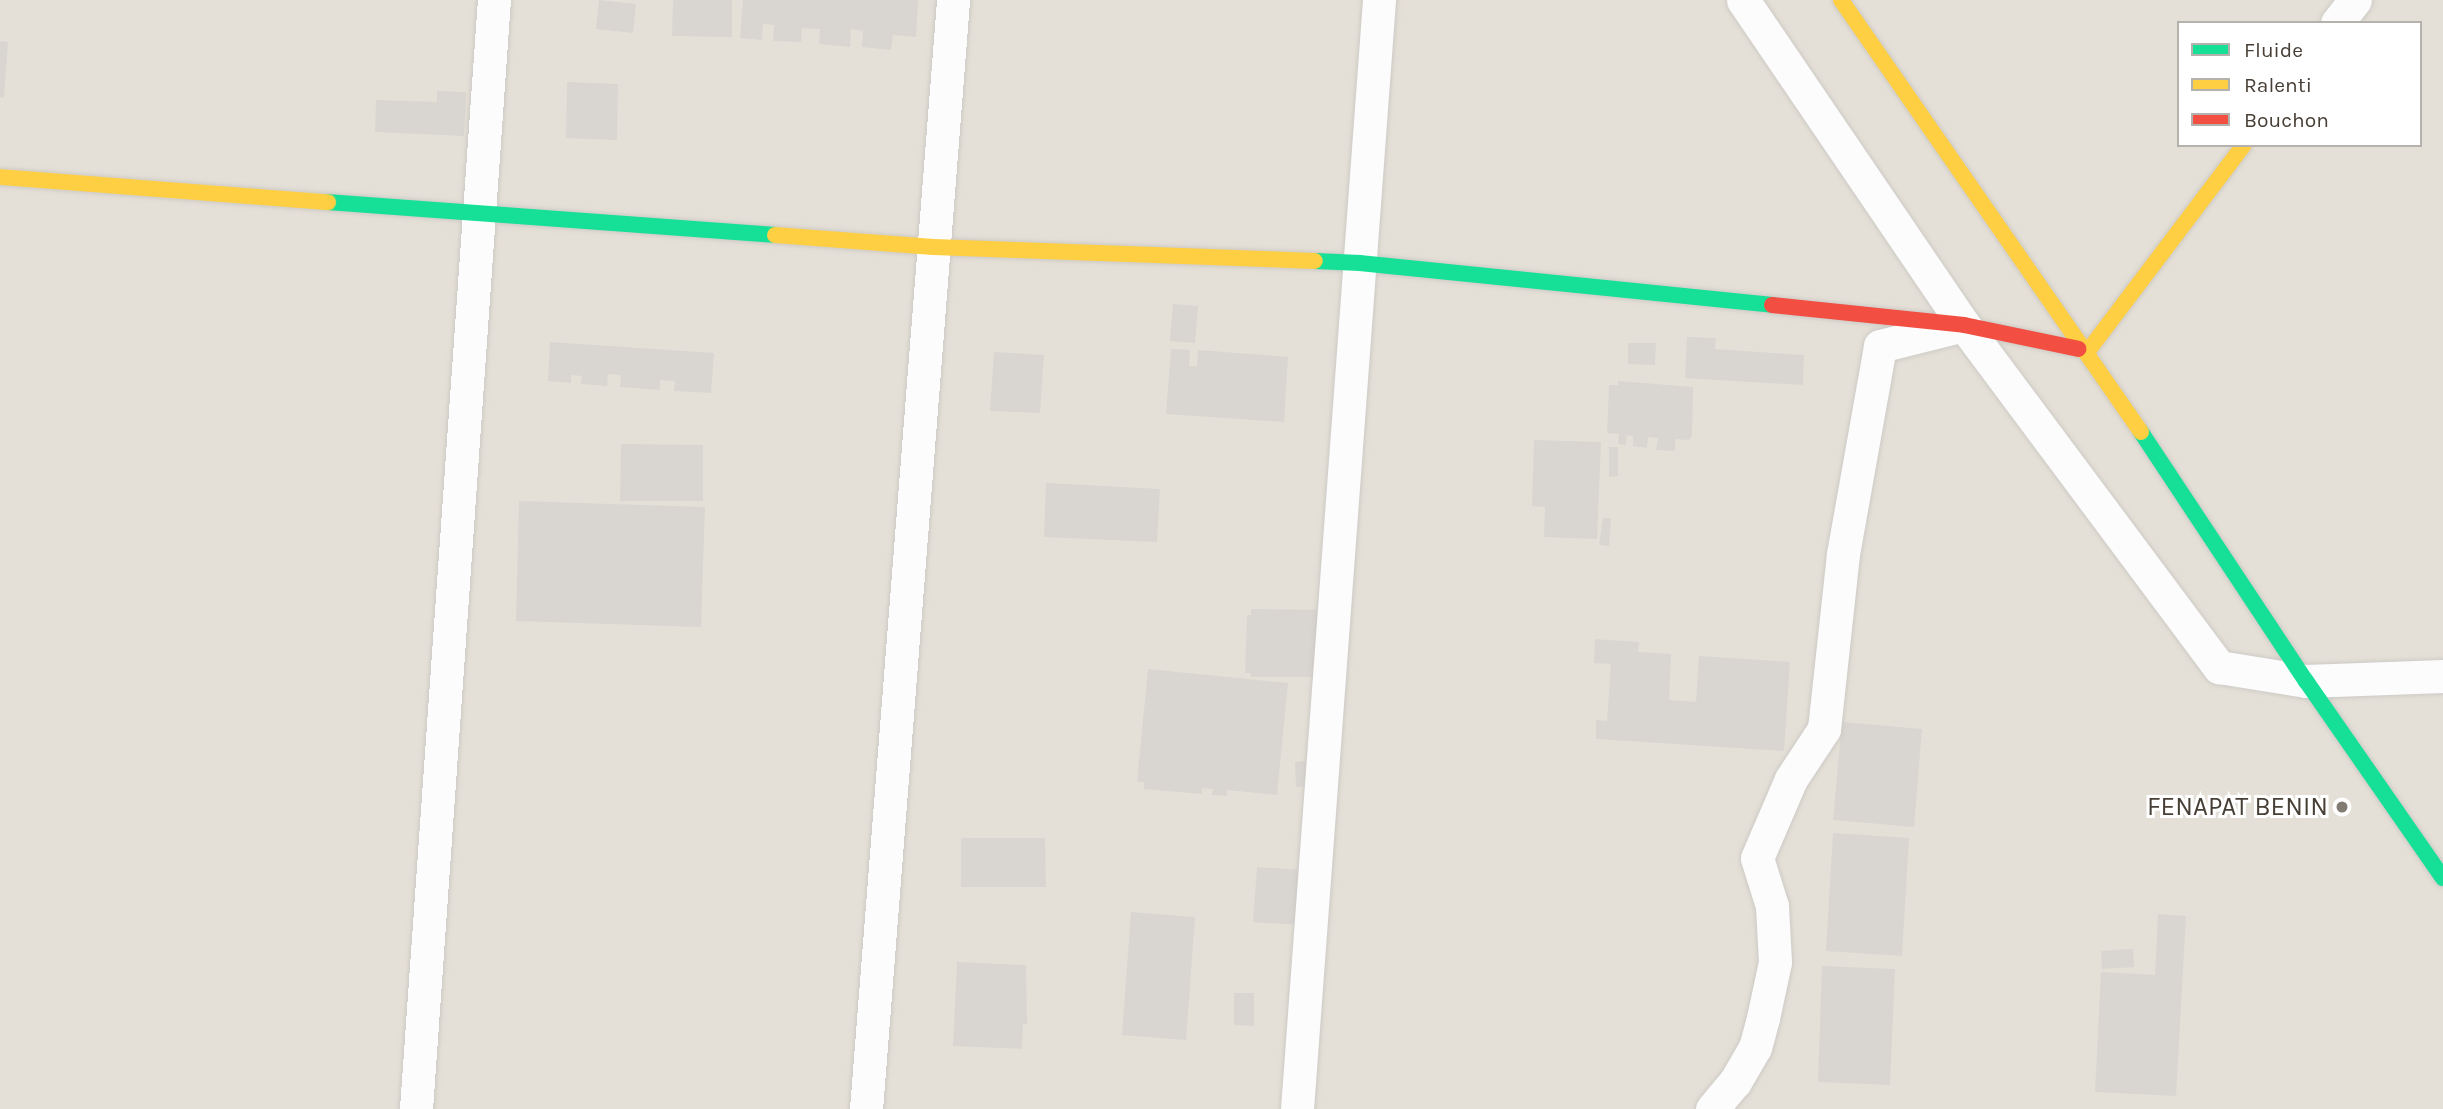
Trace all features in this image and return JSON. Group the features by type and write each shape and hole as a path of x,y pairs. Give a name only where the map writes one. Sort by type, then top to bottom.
{"street":[{"path":"416,1109 494,0"},
{"path":"866,1109 953,0"},
{"path":"1297,1109 1378,0"},
{"path":"1743,0 1965,325 2218,667 2306,681 2443,676"},
{"path":"1841,0 2088,351 2306,681 2443,878"},
{"path":"2339,21 2355,0"},
{"path":"2088,351 2242,147"},
{"path":"0,177 934,247 1360,264 1965,325 2088,351"},
{"path":"1712,1109 1735,1082 1755,1048 1775,962 1773,917 1757,858 1791,779 1824,729 1843,554 1880,346 1965,325"}],"shaded area":[{"path":"0,0 2443,0 2443,1109 0,1109"}],"building":[{"path":"599,0 636,4 633,33 596,29"},
{"path":"673,0 732,0 732,37 672,36"},
{"path":"743,0 918,0 916,37 893,35 891,50 862,47 863,31 851,29 850,47 819,44 820,29 802,28 801,42 773,41 774,25 763,24 762,40 740,38"},
{"path":"0,41 8,42 4,98 0,97"},
{"path":"567,82 618,84 617,140 566,138"},
{"path":"437,91 466,92 464,136 375,132 376,100 437,102"},
{"path":"1173,304 1198,306 1195,343 1170,341"},
{"path":"1687,337 1716,338 1715,349 1804,355 1803,385 1685,378"},
{"path":"550,342 714,353 711,393 674,391 675,381 660,380 660,390 620,387 621,375 608,374 607,386 581,384 582,376 571,375 571,383 548,381"},
{"path":"1628,343 1656,343 1655,365 1628,364"},
{"path":"1171,349 1190,350 1189,366 1197,366 1198,350 1288,357 1284,422 1166,414"},
{"path":"994,352 1044,355 1040,413 990,411"},
{"path":"1618,381 1693,387 1692,436 1689,440 1675,439 1675,451 1656,450 1658,438 1648,437 1647,448 1633,446 1633,436 1627,435 1626,445 1618,444 1619,434 1607,433 1609,385 1618,385"},
{"path":"1534,440 1601,442 1597,539 1544,537 1545,507 1532,506"},
{"path":"621,444 703,445 703,501 620,501"},
{"path":"1609,447 1618,447 1618,476 1609,477"},
{"path":"1046,483 1160,489 1157,542 1044,537"},
{"path":"519,501 705,507 701,627 516,621"},
{"path":"1603,518 1611,518 1609,546 1599,545"},
{"path":"1251,609 1331,610 1331,677 1251,677 1251,673 1245,673 1247,615 1251,615"},
{"path":"1595,639 1639,642 1638,652 1671,654 1669,700 1696,702 1699,656 1790,662 1784,751 1596,739 1596,720 1607,721 1611,664 1594,663"},
{"path":"1148,669 1288,683 1277,795 1227,790 1227,796 1212,795 1213,789 1202,788 1202,794 1144,789 1144,782 1137,782"},
{"path":"1842,722 1922,729 1914,827 1833,820"},
{"path":"1306,749 1315,749 1317,785 1296,787 1295,762 1306,761"},
{"path":"1833,833 1909,838 1902,956 1826,951"},
{"path":"961,838 1045,838 1046,887 961,887"},
{"path":"1257,867 1302,870 1299,925 1253,922"},
{"path":"1131,912 1195,917 1186,1040 1122,1035"},
{"path":"2158,914 2186,916 2176,1096 2095,1092 2101,972 2155,975"},
{"path":"2133,949 2134,967 2102,969 2101,951"},
{"path":"957,962 1026,965 1027,1024 1023,1024 1022,1049 953,1046"},
{"path":"1822,966 1895,969 1890,1085 1818,1082"},
{"path":"1234,993 1254,993 1254,1026 1234,1025"}],"traffic: fast":[{"path":"328,202 775,235"},
{"path":"1315,261 1360,263 1772,305"},
{"path":"2141,432 2306,681 2443,878"}],"traffic: slow":[{"path":"1841,0 2141,432"},
{"path":"2079,349 2088,351 2242,147"},
{"path":"0,177 328,202"},
{"path":"775,235 934,247 1315,261"}],"traffic: jam":[{"path":"1772,305 1964,325 2079,349"}],"place":[{"name":"FENAPAT BENIN","path":"2342,807"}]}
